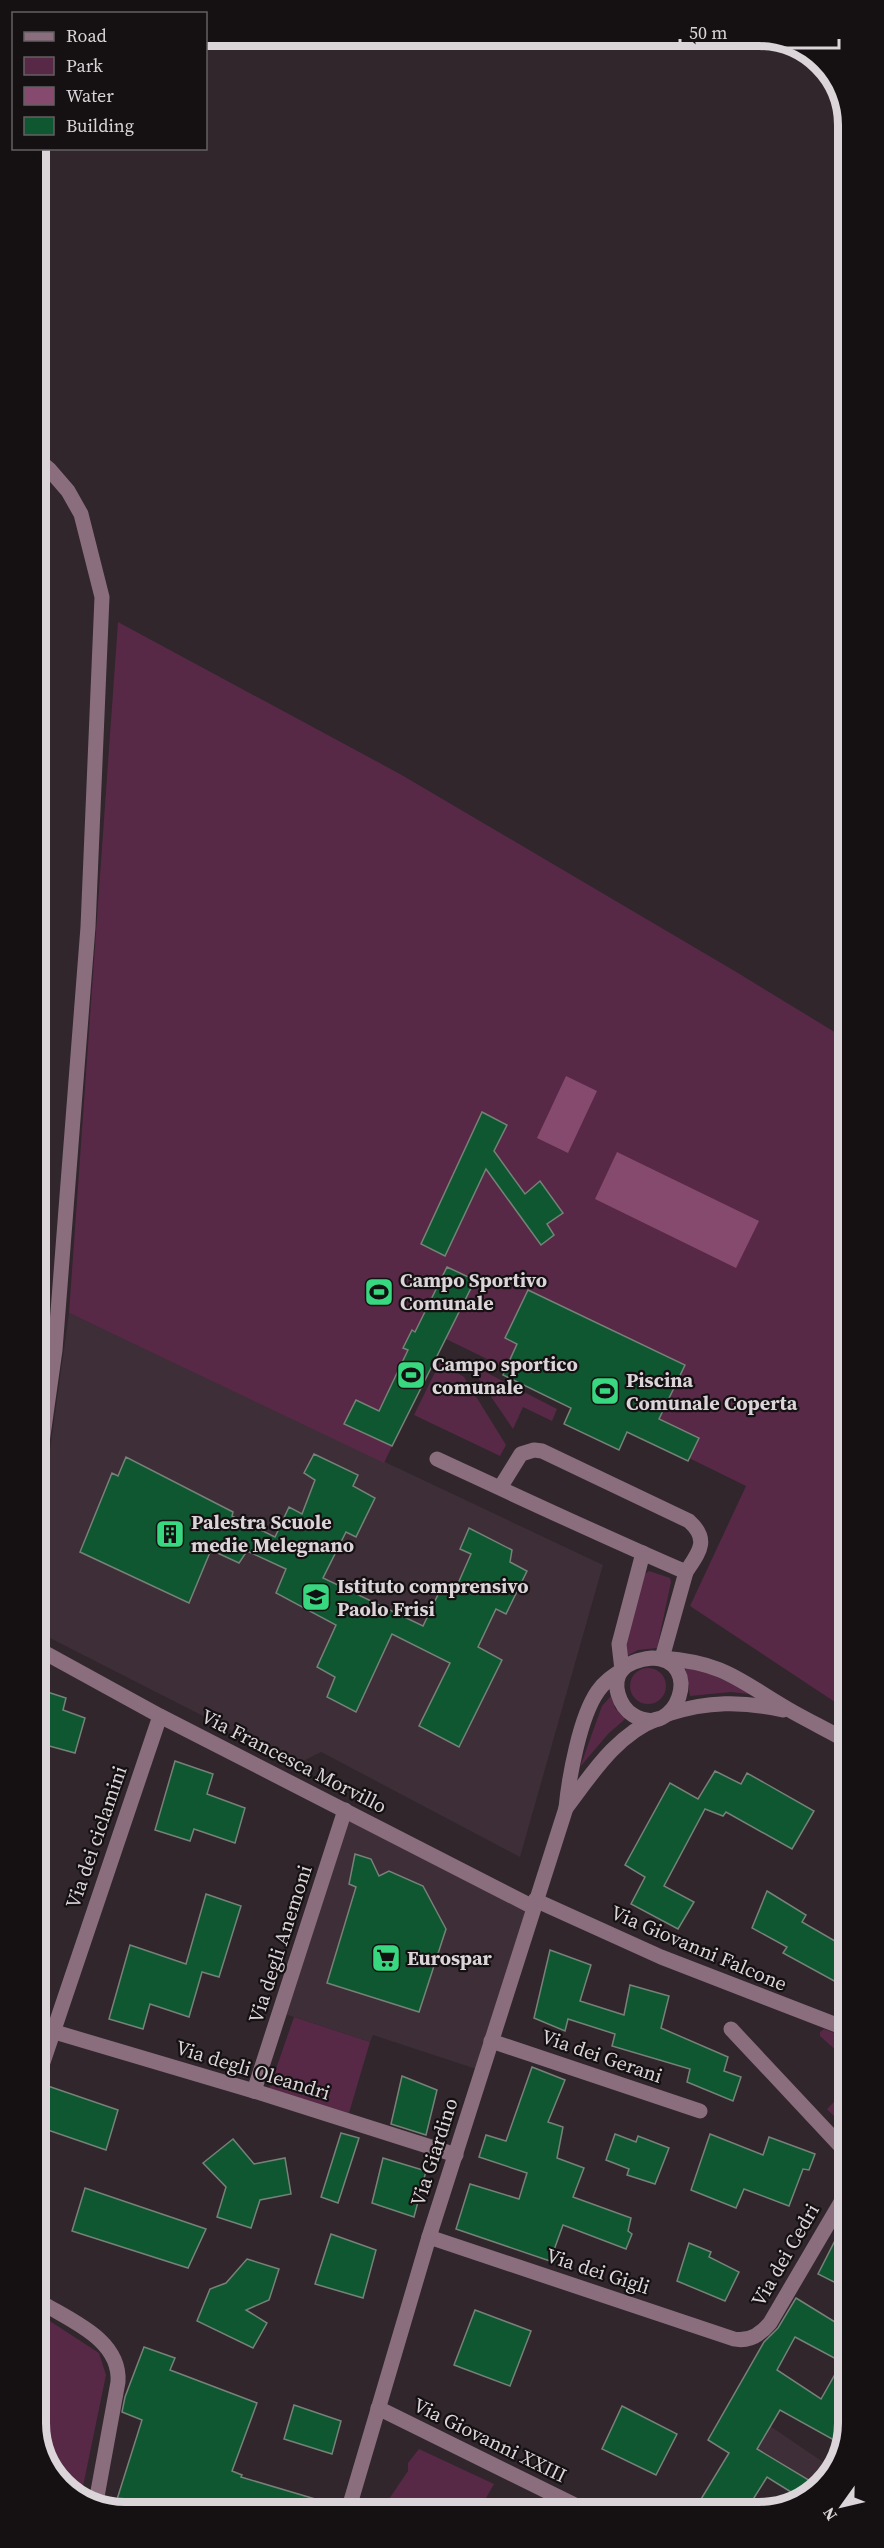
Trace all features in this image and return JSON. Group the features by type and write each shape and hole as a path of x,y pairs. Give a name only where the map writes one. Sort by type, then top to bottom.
{"street":[{"path":"47,467 68,491 81,514 102,597 88,927 55,1350 47,1407"},
{"path":"500,1488 521,1454 534,1450 548,1453 683,1518 695,1526 701,1538 701,1545 686,1572 662,1658 677,1671 681,1690 679,1700 663,1716"},
{"path":"436,1459 686,1572"},
{"path":"622,1670 619,1644 643,1553"},
{"name":"Via Francesca Morvillo","path":"47,1654 160,1716 534,1904"},
{"name":"Via Giardino","path":"351,2501 429,2237 566,1808 574,1755 592,1702 601,1687 622,1670 642,1660 662,1658 697,1661 721,1668 752,1684 792,1711 838,1736"},
{"name":"Via Giardino","path":"622,1670 617,1690 625,1708 643,1719 663,1716"},
{"name":"Via Giardino","path":"566,1808 619,1743 647,1723 663,1716 688,1708 719,1703 751,1704 792,1711"},
{"name":"Via dei ciclamini","path":"47,2025 160,1716"},
{"name":"Via degli Anemoni","path":"254,2091 345,1810"},
{"name":"Via Giovanni Falcone","path":"534,1904 661,1958 838,2026"},
{"path":"731,2030 838,2143"},
{"name":"Via degli Oleandri","path":"47,2031 254,2091 456,2155"},
{"name":"Via dei Gerani","path":"491,2041 700,2111"},
{"name":"Via dei Cedri","path":"754,2338 770,2323 838,2207"},
{"name":"Via dei Gigli","path":"429,2237 734,2339 754,2338"},
{"path":"47,2306 103,2342 112,2354 117,2368 118,2382 97,2496"},
{"name":"Via Giovanni XXIII","path":"378,2408 568,2502"}],"shaded area":[{"name":"Istituto comprensivo Paolo Frisi","path":"69,1313 603,1565 520,1857 321,1752 297,1764 47,1637 47,1471"},
{"path":"348,1819 526,1911 476,2069 373,2035 370,2042 285,2014"},
{"path":"770,2426 825,2463 816,2476 812,2476 811,2482 757,2449"}],"green space":[{"path":"118,622 400,774 838,1034 838,1704 690,1606 746,1486 444,1338 384,1463 69,1313"},
{"path":"440,1362 464,1377 506,1445 500,1456 414,1415"},
{"path":"468,1363 557,1409 552,1421 523,1407 513,1429"},
{"path":"649,1571 670,1578 671,1582 657,1648 638,1650 627,1656 625,1638 645,1574"},
{"path":"688,1664 757,1695 731,1692 690,1696 685,1665"},
{"path":"648,1668 660,1674 666,1686 660,1698 648,1704 636,1698 630,1686 636,1674"},
{"path":"611,1696 615,1708 625,1719 608,1734 580,1767 602,1706"},
{"path":"294,2017 370,2042 349,2113 269,2089"},
{"path":"824,2029 838,2034 838,2052 820,2036 820,2032"},
{"path":"838,2098 838,2121 827,2109"},
{"path":"47,2319 99,2353 106,2375 83,2489 66,2475 49,2443 47,2433"},
{"path":"419,2449 494,2484 484,2502 387,2501 408,2471 408,2463"}],"water":[{"path":"566,1076 597,1091 568,1153 537,1138"},
{"path":"617,1152 759,1221 736,1268 595,1199"}],"building":[{"path":"482,1112 507,1125 494,1151 525,1194 540,1181 563,1213 547,1224 554,1235 541,1245 486,1169 445,1256 421,1244"},
{"name":"Campo sportico comunale","path":"447,1267 475,1280 392,1446 344,1424 356,1400 379,1411 408,1350 403,1348 412,1330 415,1332"},
{"name":"Piscina Comunale Coperta","path":"528,1290 685,1365 659,1419 699,1438 688,1461 627,1432 619,1450 564,1424 571,1408 503,1375 517,1344 505,1338"},
{"path":"314,1454 358,1475 353,1486 375,1498 356,1537 346,1532 323,1578 423,1626 444,1582 456,1588 471,1554 460,1549 469,1528 512,1550 510,1562 527,1571 506,1614 496,1609 478,1647 502,1660 459,1747 419,1726 450,1663 392,1634 356,1712 327,1697 335,1677 317,1667 336,1625 276,1593 286,1569 247,1551 239,1563 211,1550 189,1603 80,1552 112,1473 118,1476 126,1457 233,1512 232,1516 275,1537 289,1507 302,1514 315,1480 304,1473"},
{"path":"47,1692 66,1698 63,1710 85,1718 75,1753 47,1745"},
{"path":"175,1761 213,1774 207,1794 245,1808 235,1843 194,1829 190,1841 155,1830"},
{"path":"715,1771 741,1784 747,1773 814,1811 792,1849 726,1812 723,1816 705,1809 664,1886 694,1902 678,1929 631,1904 645,1877 625,1865 670,1783 698,1799"},
{"name":"Eurospar","path":"355,1854 371,1859 379,1876 389,1871 423,1886 446,1929 419,2012 327,1983 356,1887 349,1884"},
{"path":"767,1891 806,1915 802,1922 838,1943 838,1983 783,1953 787,1947 752,1928"},
{"path":"206,1894 241,1906 219,1977 202,1972 189,2017 150,2004 143,2029 109,2019 130,1945 186,1964"},
{"path":"550,1950 591,1965 580,2001 624,2015 630,1985 669,1996 661,2028 728,2057 724,2071 741,2077 733,2101 687,2082 690,2069 612,2046 615,2034 568,2019 565,2031 534,2018"},
{"path":"532,2067 565,2080 548,2122 563,2127 557,2158 584,2168 573,2197 631,2218 628,2231 632,2234 626,2249 563,2225 550,2261 456,2229 470,2184 519,2199 527,2173 479,2157 486,2135 506,2141"},
{"path":"402,2076 437,2090 426,2135 391,2124"},
{"path":"47,2086 118,2110 106,2150 47,2130"},
{"path":"341,2133 359,2138 338,2203 321,2197"},
{"path":"615,2134 636,2142 638,2136 669,2148 655,2184 627,2175 629,2169 606,2160"},
{"path":"710,2134 763,2155 769,2137 815,2154 809,2170 803,2169 789,2206 744,2189 736,2208 691,2190"},
{"path":"233,2139 254,2164 285,2158 291,2194 260,2200 251,2228 217,2217 226,2187 203,2163"},
{"path":"383,2158 426,2171 414,2217 372,2203"},
{"path":"85,2188 206,2229 188,2268 72,2231"},
{"path":"331,2234 376,2250 363,2298 315,2284"},
{"path":"838,2235 838,2284 818,2274"},
{"path":"689,2243 711,2252 709,2257 739,2272 725,2301 677,2281"},
{"path":"247,2259 279,2269 269,2300 246,2310 267,2323 253,2348 197,2321 210,2289 226,2283"},
{"path":"796,2298 838,2324 838,2360 795,2337 777,2370 821,2399 838,2369 838,2422 835,2441 780,2410 757,2449 811,2482 793,2493 767,2477 751,2502 699,2502 729,2453 708,2440 764,2342 778,2328"},
{"path":"475,2310 531,2331 510,2386 454,2365"},
{"path":"144,2347 175,2358 170,2370 257,2403 232,2471 242,2475 241,2477 323,2501 117,2501 142,2420 122,2412 125,2397"},
{"path":"294,2405 341,2421 332,2454 284,2439"},
{"path":"622,2406 677,2434 656,2475 602,2449"}],"place":[{"name":"Campo Sportivo Comunale","path":"379,1292"},
{"name":"Campo sportico comunale","path":"411,1375"},
{"name":"Piscina Comunale Coperta","path":"605,1391"},
{"name":"Palestra Scuole medie Melegnano","path":"170,1534"},
{"name":"Istituto comprensivo Paolo Frisi","path":"316,1597"},
{"name":"Eurospar","path":"386,1958"}]}
